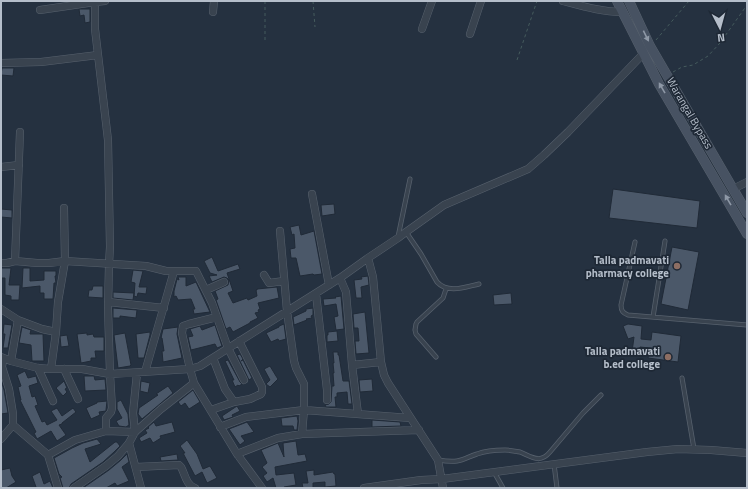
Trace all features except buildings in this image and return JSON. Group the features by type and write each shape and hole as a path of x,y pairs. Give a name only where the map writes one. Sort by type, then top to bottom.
{"main road":[{"name":"Warangal Bypass","path":"617,1 659,84 747,234"},
{"name":"Warangal Bypass","path":"629,1 650,46 747,213"}],"street":[{"path":"40,10 105,1"},
{"path":"213,12 214,1"},
{"path":"422,28 432,1"},
{"path":"470,34 481,1"},
{"path":"563,1 592,9 622,12"},
{"path":"95,2 95,30 108,140 110,247 108,302 112,408 111,412 106,418 106,431"},
{"path":"1,439 13,425 13,414 9,389 1,367 2,358 38,368 82,369 110,374 190,369 200,366 316,294 444,205 528,169 568,132 644,54"},
{"path":"1,63 41,62 98,55"},
{"path":"15,261 20,132"},
{"path":"1,167 19,166"},
{"path":"733,189 747,182"},
{"path":"312,194 329,285"},
{"path":"52,369 58,302 65,261 64,208"},
{"path":"280,231 287,311 295,365 304,384 302,434"},
{"path":"368,258 373,278 381,362 386,378 438,460 443,488"},
{"path":"1,263 15,261 49,263 65,261 146,266 166,271 196,271 206,290 228,348 244,380"},
{"path":"145,372 174,271"},
{"path":"264,275 269,283 284,281"},
{"path":"340,278 346,292 358,414"},
{"path":"206,290 224,282"},
{"path":"316,294 327,400"},
{"path":"108,302 164,308"},
{"path":"1,309 18,320 56,332"},
{"path":"217,317 183,326 182,332 190,369 194,382 220,427 237,454 262,488"},
{"path":"11,361 18,320"},
{"path":"211,410 234,402 250,399 261,394 263,389 239,341"},
{"path":"213,358 225,389 234,402"},
{"path":"352,365 381,362"},
{"path":"38,368 53,401"},
{"path":"64,369 78,399"},
{"path":"136,432 133,413 137,373"},
{"path":"74,488 118,456 129,444 136,432 194,382"},
{"path":"220,427 246,417 304,410 410,418"},
{"path":"13,425 48,455 58,488"},
{"path":"237,454 278,438 302,434 419,430"},
{"path":"48,455 76,440 106,431 136,432"},
{"path":"129,444 141,488"},
{"path":"364,488 678,449 747,453"},
{"path":"136,468 180,464 189,484 195,488"}],"lane":[{"path":"398,238 410,178"},
{"path":"406,232 441,286 452,290 479,284"},
{"path":"653,317 665,241"},
{"path":"635,242 621,305 621,310 623,312 628,315 747,325"},
{"path":"436,357 416,334 416,327 417,322 443,298 446,289"},
{"path":"682,378 694,449"},
{"path":"438,460 452,462 477,454 499,450 519,452 536,459 540,459 545,457 550,452 601,395"},
{"path":"554,464 557,488"},
{"path":"494,472 503,488"}],"path":[{"path":"265,1 265,40"},
{"path":"313,1 315,26"},
{"path":"517,60 537,1"},
{"path":"650,46 689,1"},
{"path":"667,74 682,67 693,65 708,56 720,43 747,5"}],"place":[{"name":"Talla padmavati pharmacy college","path":"677,266"},
{"name":"Talla padmavati b.ed college","path":"668,357"}]}
